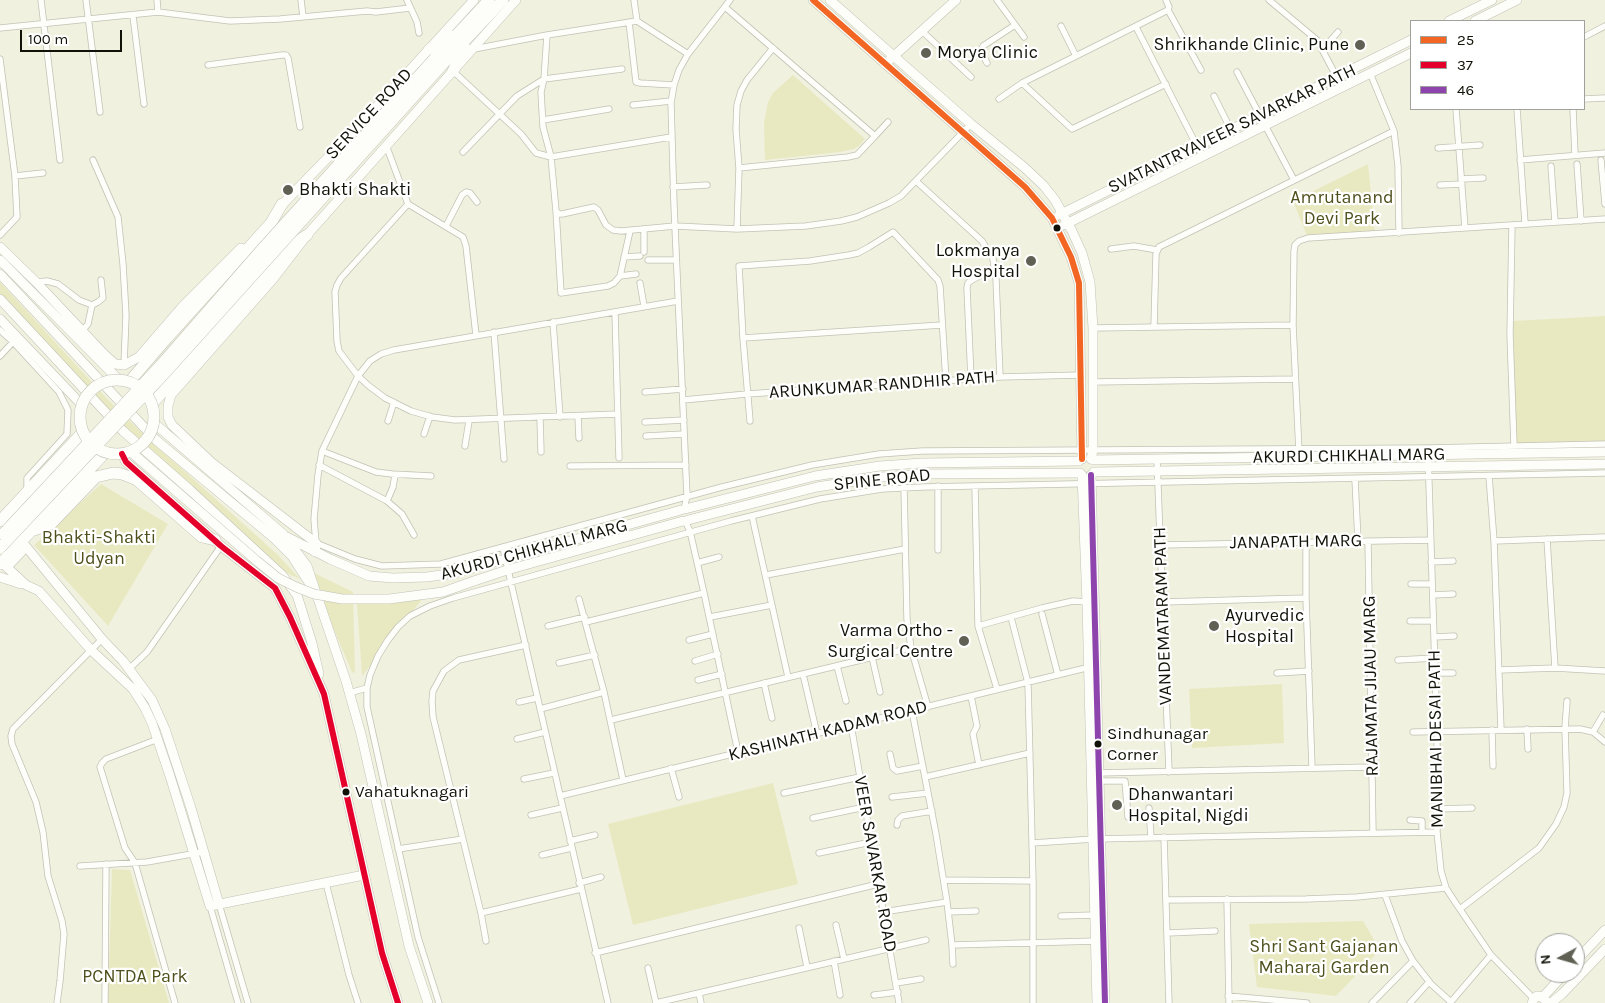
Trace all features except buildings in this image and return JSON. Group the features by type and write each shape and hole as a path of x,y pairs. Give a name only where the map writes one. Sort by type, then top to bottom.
{"highway":[{"path":"0,548 163,375 467,32 489,0"},
{"path":"0,537 160,366 263,248 467,32 503,0"},
{"path":"130,381 271,223 282,204"},
{"path":"152,404 291,246 307,235"},
{"path":"118,379 130,381 140,387 147,394 154,413 154,423 150,435 142,445 126,453 105,452 92,445 83,432 79,418 81,404 87,393 96,385 106,380 118,379"},
{"path":"1,520 83,432"},
{"path":"2,564 24,544 31,531 105,452"},
{"path":"31,531 51,524 96,476 113,473 122,474 137,480 202,537 218,543"}],"main road":[{"name":"SERVICE ROAD","path":"124,365 139,357 183,306 217,274 369,115 440,61 474,0"},
{"path":"307,235 386,145 440,61 472,49 516,0"},
{"path":"812,0 1025,186 1052,218 1071,257 1079,283 1081,374 1087,457 1096,466 1087,477 1087,602 1093,666"},
{"path":"830,0 1044,186 1055,200 1068,223 1088,270 1093,328 1093,382 1087,457 1077,467 1087,477 1097,776 1095,916 1100,941 1097,1003"},
{"path":"886,64 956,0"},
{"path":"1476,20 1517,0"},
{"path":"1451,20 1488,1"},
{"name":"SVATANTRYAVEER SAVARKAR PATH","path":"1052,218 1410,40"},
{"name":"SVATANTRYAVEER SAVARKAR PATH","path":"1058,228 1410,53"},
{"name":"AKURDI CHIKHALI MARG","path":"307,235 273,279 171,395 168,417 172,425 211,462 316,548 359,572 381,578 442,576 683,509 815,476 880,466 1087,457 1157,459 1299,453 1428,451 1605,452"},
{"path":"0,247 104,354 116,364 124,365"},
{"path":"0,260 118,379"},
{"path":"0,274 156,440 274,538 292,556 315,591"},
{"path":"0,299 123,431 282,575 297,596 312,643 382,953 398,1003"},
{"path":"1,324 81,404"},
{"path":"154,423 260,513 282,534 307,566 361,734 409,946 428,1003"},
{"path":"126,453 126,462 218,543 274,588 290,617 324,694"},
{"name":"AKURDI CHIKHALI MARG","path":"126,453 278,578 314,594 342,599 389,599 443,592 507,570 685,520"},
{"name":"AKURDI CHIKHALI MARG","path":"1087,477 1157,471 1605,464"},
{"name":"SPINE ROAD","path":"685,520 817,487 881,477 923,474 1087,477"},
{"path":"683,509 678,516 685,520"},
{"path":"1,520 24,544 58,587 129,669 152,700 165,728 214,905 364,876"},
{"path":"282,534 316,548"},
{"path":"2,564 26,585"},
{"path":"0,578 26,585 39,591 91,650 133,689 145,708 158,739 199,852"},
{"path":"46,598 58,587"},
{"path":"1097,839 1100,941 1105,1003"},
{"path":"1585,951 1605,930"},
{"path":"1547,1001 1562,994 1605,949"},
{"path":"1547,1001 1559,983"},
{"path":"1532,1001 1537,996 1547,1001"}],"street":[{"path":"40,0 60,160"},
{"path":"86,0 100,112"},
{"path":"156,0 158,12"},
{"path":"301,0 302,17"},
{"path":"407,0 418,22 420,33"},
{"path":"634,0 637,21"},
{"path":"683,509 687,496 671,101 679,70 688,54 730,0"},
{"path":"998,0 1024,37"},
{"path":"1269,0 1317,40 1342,87"},
{"path":"1488,1 1492,13"},
{"path":"999,99 1022,83 1136,27 1169,4 1201,70"},
{"path":"725,7 875,136"},
{"path":"0,28 158,12 230,21 367,11 376,12 410,8"},
{"path":"133,16 144,104"},
{"path":"472,49 637,21 688,54"},
{"path":"629,22 636,82 674,85"},
{"path":"987,63 981,51 983,46 1015,25"},
{"path":"1061,26 1076,56"},
{"path":"1585,36 1605,26"},
{"path":"1136,27 1202,156"},
{"path":"922,31 971,77"},
{"path":"1322,50 1338,32"},
{"path":"547,35 544,79 541,92 543,120 551,157 561,293 608,286 614,283 620,276 630,231"},
{"path":"737,229 739,168 736,129 737,105 746,80 773,48"},
{"path":"208,65 282,54 286,55 300,128"},
{"path":"0,59 15,176 17,217 0,235"},
{"path":"440,61 520,134 532,150 551,157 671,137"},
{"path":"463,152 527,88 544,79 622,69"},
{"path":"1236,72 1294,180"},
{"path":"1370,73 1394,131 1398,166 1399,232"},
{"path":"1022,83 1072,129 1166,84"},
{"path":"1214,96 1231,130"},
{"path":"1585,99 1605,98"},
{"path":"633,105 671,101"},
{"path":"543,120 609,109"},
{"path":"1456,110 1465,228"},
{"path":"1517,110 1524,224"},
{"path":"1573,110 1575,155"},
{"path":"739,168 857,155 888,122"},
{"path":"556,211 562,214 594,208 598,210 606,225 613,230 630,231 675,226 737,229 806,226 841,221 857,217 901,196 971,124"},
{"path":"1154,326 1156,254 1159,247 1394,131"},
{"path":"386,145 408,204 463,237 466,246 476,335"},
{"path":"1438,148 1480,145"},
{"path":"1520,160 1605,153"},
{"path":"93,160 118,218 124,264 126,315 124,365"},
{"path":"1601,160 1605,204"},
{"path":"1577,164 1581,220"},
{"path":"1550,166 1555,222"},
{"path":"15,176 43,173"},
{"path":"1440,185 1483,178"},
{"path":"916,181 982,241 993,259 1000,377"},
{"path":"673,187 707,185"},
{"path":"446,226 462,195 466,192 470,193 477,202"},
{"path":"408,204 341,278 337,285 335,292 339,351 358,376 369,386 411,411 455,420 501,420 618,414"},
{"path":"678,301 387,352 370,361 358,376 322,451 314,519 316,548 372,564 393,567 441,564 687,496 812,465 879,454 922,451 1087,457 1299,453 1294,379 1293,325 1294,251 1295,245 1299,241 1305,238 1605,219"},
{"path":"1512,225 1510,334 1514,446"},
{"path":"624,256 642,254 644,229"},
{"path":"750,421 739,266 810,261 849,255 858,253 893,232 938,280 941,292 946,381"},
{"path":"1111,249 1134,246 1158,250"},
{"path":"648,260 676,260"},
{"path":"971,379 968,283 994,268"},
{"path":"620,276 636,274"},
{"path":"36,282 47,281 58,284 79,300 92,305 103,298 101,280"},
{"path":"640,283 644,306"},
{"path":"82,331 88,324 92,305"},
{"path":"614,312 619,458"},
{"path":"553,322 560,417"},
{"path":"743,338 942,325"},
{"path":"1093,328 1293,325"},
{"path":"494,332 504,459"},
{"path":"0,356 15,339 59,392 68,410 67,434 27,478 27,491"},
{"name":"ARUNKUMAR RANDHIR PATH","path":"683,400 1000,377 1081,374"},
{"path":"1093,382 1294,379"},
{"path":"645,392 682,389"},
{"path":"388,421 394,402"},
{"path":"424,434 430,416"},
{"path":"578,416 579,438"},
{"path":"540,418 541,452"},
{"path":"465,446 469,420"},
{"path":"645,422 684,420"},
{"path":"646,436 684,434"},
{"path":"1428,451 1514,446 1605,444"},
{"path":"322,451 376,472 431,476"},
{"name":"MANIBHAI DESAI PATH","path":"1428,451 1437,731 1437,832 1441,872 1446,888 1491,955 1532,1001"},
{"name":"VANDEMATARAM PATH","path":"1157,459 1169,772"},
{"path":"319,465 387,501 402,514 414,535"},
{"path":"570,466 686,465"},
{"path":"439,1003 418,937 367,707 367,688 378,656 398,627 410,616 430,606 690,531 820,499 904,487 975,486 1087,477 1158,483 1605,473"},
{"path":"387,501 393,487 395,474"},
{"path":"1489,476 1494,541 1501,730"},
{"path":"1355,479 1358,541"},
{"path":"938,486 938,550"},
{"path":"975,486 978,626 997,690"},
{"path":"904,487 906,619 911,648 928,706"},
{"path":"752,516 788,677"},
{"path":"685,520 690,531 714,634 738,752"},
{"path":"1494,541 1605,537"},
{"path":"1547,539 1555,668"},
{"name":"JANAPATH MARG","path":"1160,545 1431,540"},
{"name":"RAJAMATA JIJAU MARG","path":"1368,541 1373,832"},
{"path":"1306,542 1312,768"},
{"path":"129,669 147,652 218,543"},
{"path":"503,548 608,1003"},
{"path":"766,575 905,549"},
{"path":"697,563 719,557"},
{"path":"1431,562 1453,561"},
{"path":"1411,584 1432,584"},
{"path":"548,626 586,620 704,593"},
{"path":"1432,595 1454,594"},
{"path":"579,598 595,655 624,780"},
{"path":"1162,602 1306,598"},
{"path":"978,626 1042,608 1073,602 1087,602"},
{"path":"710,618 772,605"},
{"path":"1042,614 1058,675"},
{"path":"1012,621 1028,683 1033,881 1033,1003"},
{"path":"1410,621 1433,621"},
{"path":"689,640 714,634"},
{"path":"1434,636 1454,636"},
{"path":"56,1003 60,981 63,928 48,876 43,832 36,802 12,744 11,736 13,729 102,639"},
{"path":"486,941 434,717 433,691 444,671 460,660 526,645"},
{"path":"611,720 911,648"},
{"path":"696,661 718,654"},
{"path":"559,663 595,655"},
{"path":"872,657 880,692"},
{"path":"1398,660 1435,658"},
{"path":"837,666 846,701"},
{"name":"KASHINATH KADAM ROAD","path":"560,796 1093,666"},
{"path":"1499,670 1555,668 1605,670"},
{"path":"1277,673 1309,672"},
{"path":"1435,673 1452,673"},
{"path":"698,680 722,674"},
{"path":"802,674 817,734"},
{"path":"764,683 772,718"},
{"path":"349,693 367,688"},
{"path":"540,709 604,692"},
{"path":"971,696 977,726 972,734 979,764"},
{"path":"519,702 537,698"},
{"path":"1460,909 1538,848 1556,824 1564,808 1567,793 1565,728 1567,701"},
{"path":"912,710 944,880 953,964"},
{"path":"1593,732 1603,714"},
{"name":"VEER SAVARKAR ROAD","path":"851,725 900,1003"},
{"path":"1413,732 1565,728 1593,732 1605,742"},
{"path":"1527,729 1528,749"},
{"path":"1492,730 1493,766"},
{"path":"517,739 545,732"},
{"path":"158,739 106,759 100,767 125,848 135,863 175,1003"},
{"path":"925,777 1030,752"},
{"path":"890,754 893,768 897,771 923,766"},
{"path":"1097,776 1169,772 1372,767"},
{"path":"671,768 679,797"},
{"path":"524,779 554,773"},
{"path":"1097,776 1124,781 1128,817"},
{"path":"784,793 860,777"},
{"path":"892,797 928,793"},
{"path":"813,818 865,807"},
{"path":"531,816 562,808"},
{"path":"1149,808 1152,838"},
{"path":"1437,809 1472,808"},
{"path":"897,825 898,820 902,816 932,811"},
{"path":"1410,820 1422,820 1422,832"},
{"path":"1032,843 1164,837 1437,832"},
{"path":"542,855 595,835"},
{"path":"1164,837 1168,1003"},
{"path":"398,849 463,839"},
{"path":"819,853 871,842"},
{"path":"80,866 147,862 199,852"},
{"path":"105,1003 106,864"},
{"path":"481,913 580,886 601,877"},
{"path":"944,880 1033,881"},
{"path":"326,883 358,1003"},
{"path":"595,953 878,884"},
{"path":"1166,900 1306,899 1384,895 1446,888"},
{"path":"1384,895 1402,941 1413,961 1429,982 1450,1003 1491,955"},
{"path":"1227,899 1229,1000 1307,1003"},
{"path":"883,912 947,902"},
{"path":"214,905 238,1003"},
{"path":"214,905 248,1003"},
{"path":"948,912 976,910"},
{"path":"1061,916 1095,916"},
{"path":"836,925 844,959"},
{"path":"799,928 807,968"},
{"path":"1167,933 1216,931"},
{"path":"648,968 656,1003 926,940"},
{"path":"952,945 1100,941"},
{"path":"834,961 840,994"},
{"path":"1372,1003 1413,961"},
{"path":"896,983 921,979"},
{"path":"1410,1003 1429,982"},
{"path":"874,995 898,992"},
{"path":"699,993 701,1003"}],"green space":[{"path":"793,75 865,139 859,146 840,152 765,160 764,123 768,102 773,93"},
{"name":"Amrutanand Devi Park","path":"1368,164 1375,234 1308,238 1293,201"},
{"path":"0,282 112,404 278,555 300,579 278,569 132,437 0,298"},
{"path":"1605,316 1605,444 1514,446 1513,321"},
{"name":"Bhakti-Shakti Udyan","path":"101,484 168,524 108,626 34,545"},
{"path":"310,571 353,592 355,673 352,672"},
{"path":"423,598 362,676 357,604"},
{"path":"1282,684 1284,743 1192,748 1189,689"},
{"path":"773,783 798,884 633,925 608,824"},
{"name":"PCNTDA Park","path":"112,869 130,870 169,1003 108,1003"},
{"name":"Shri Sant Gajanan Maharaj Garden","path":"1363,921 1380,950 1336,996 1257,987 1249,924"}],"transit line":[{"name":"25","path":"813,0 1025,187 1052,218 1071,257 1079,283 1082,459"},
{"name":"37","path":"122,454 126,462 221,546 275,588 290,617 324,694 382,953 398,1003"},
{"name":"46","path":"1091,475 1105,1003"}],"place":[{"name":"Shrikhande Clinic, Pune","path":"1360,45"},
{"name":"Morya Clinic","path":"926,53"},
{"name":"Bhakti Shakti","path":"288,190"},
{"name":"Lokmanya Hospital","path":"1031,261"},
{"name":"Ayurvedic Hospital","path":"1214,626"},
{"name":"Varma Ortho - Surgical Centre","path":"964,641"},
{"name":"Sindhunagar Corner","path":"1098,744"},
{"name":"Vahatuknagari","path":"346,792"},
{"name":"Dhanwantari Hospital, Nigdi","path":"1117,805"}]}
